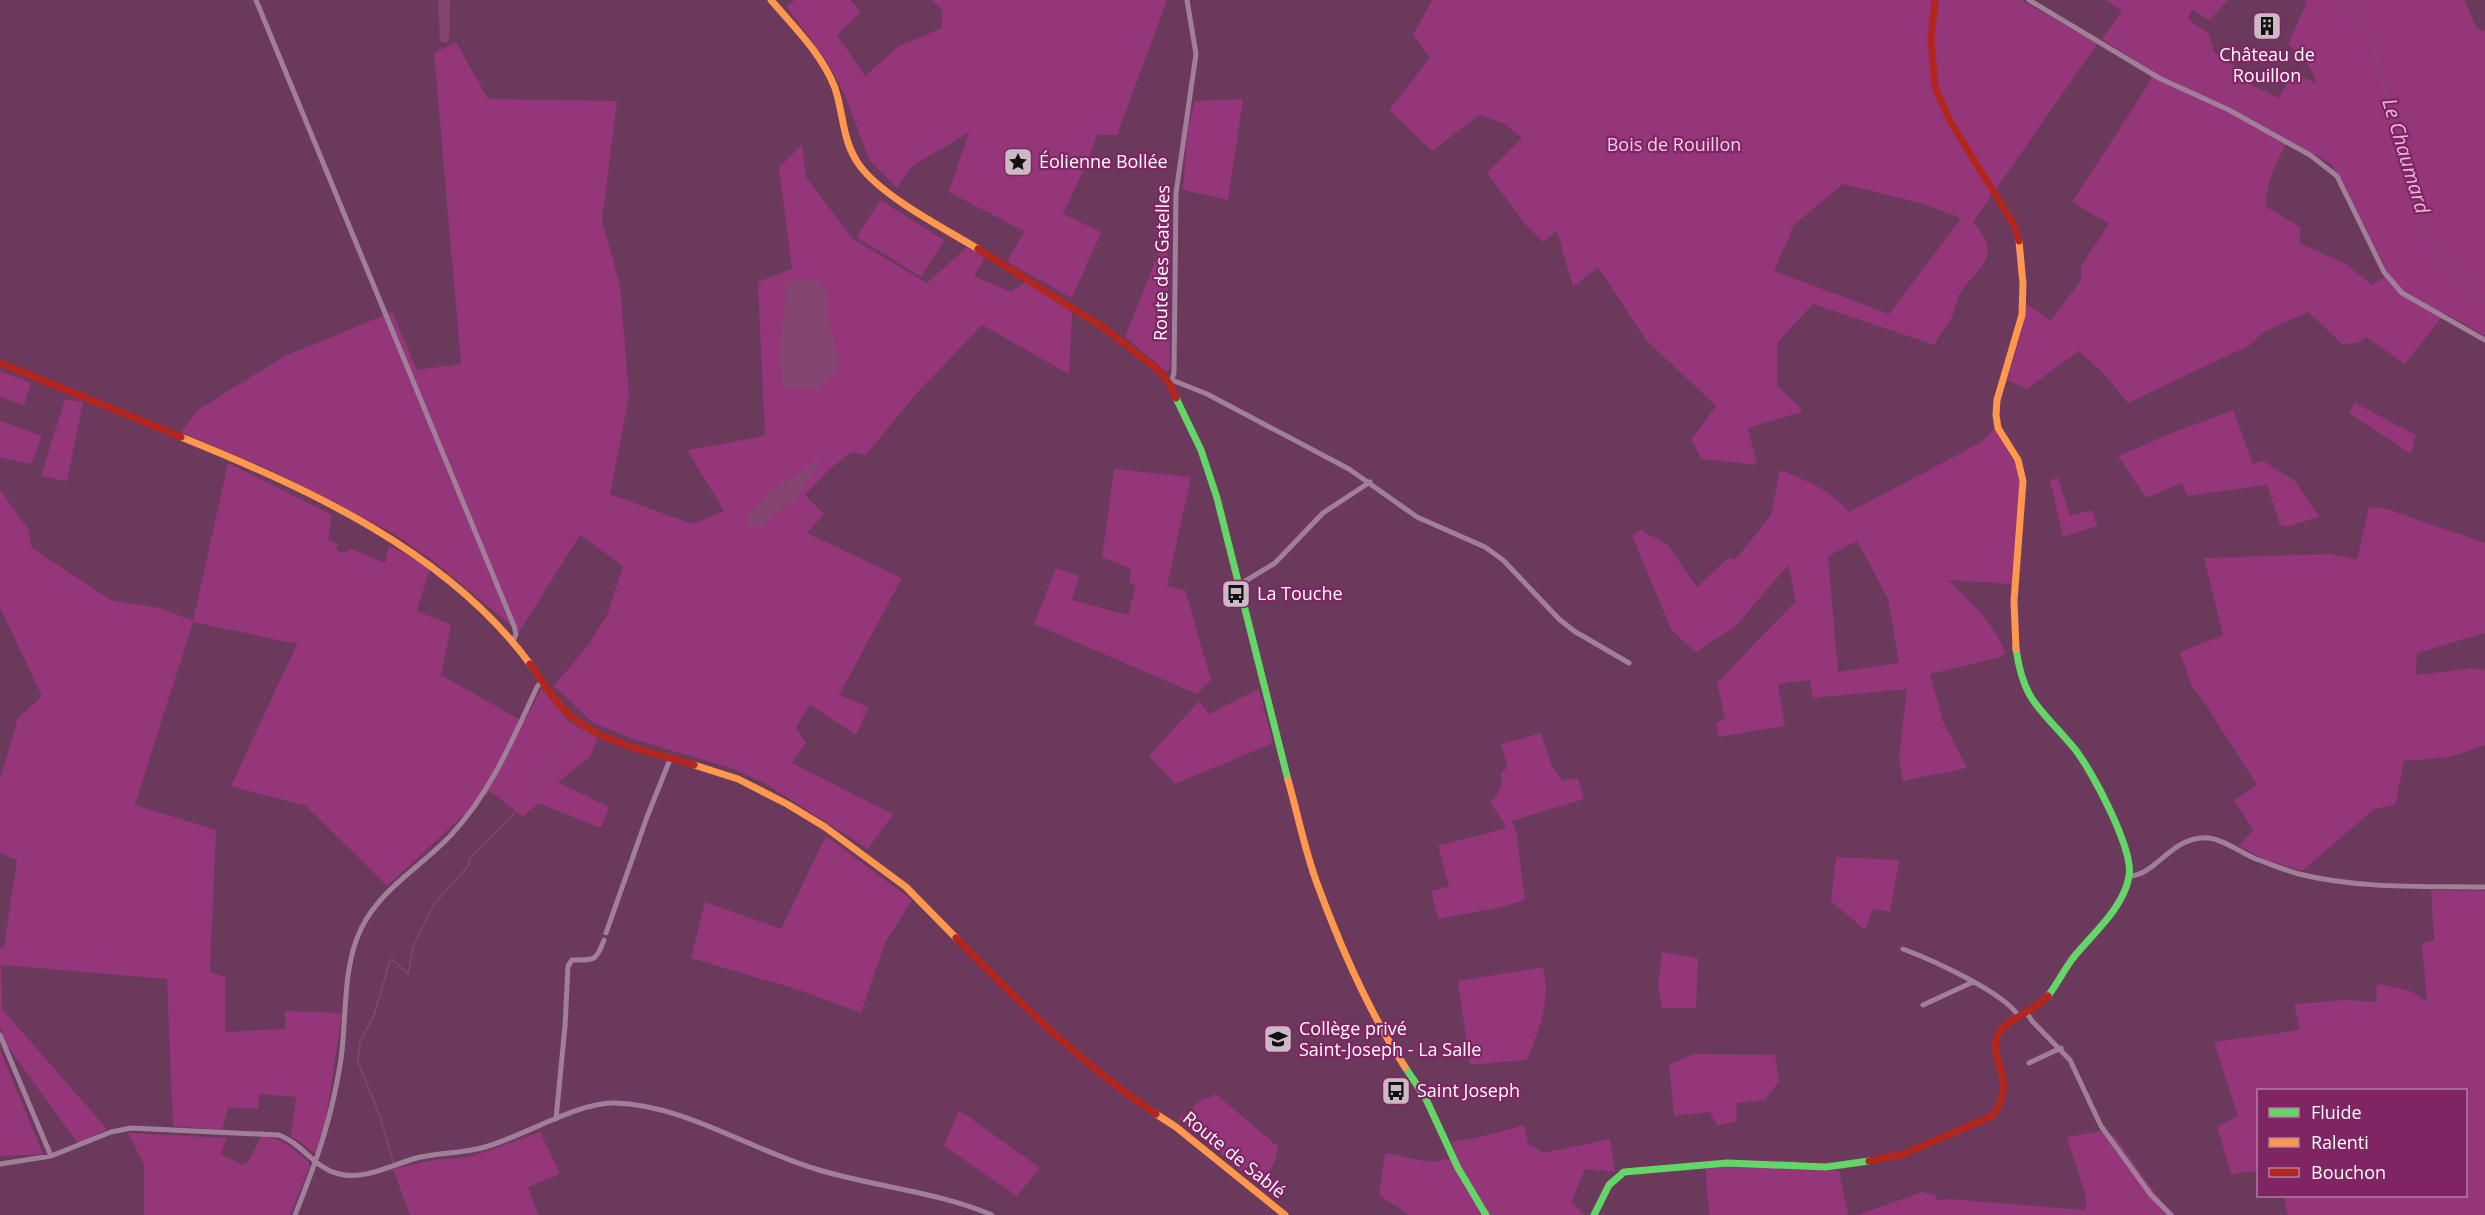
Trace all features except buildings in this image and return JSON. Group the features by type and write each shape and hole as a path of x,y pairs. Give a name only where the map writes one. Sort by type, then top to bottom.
{"street":[{"path":"256,0 514,626 516,634 513,641"},
{"path":"771,0 824,66 835,92 847,142 856,161 879,187 1104,328 1171,382 1234,408 1370,482 1405,511 1485,547 1503,560 1559,619 1574,631 1629,663"},
{"name":"Route des Gatelles","path":"1171,382 1174,373 1176,193 1196,54 1187,0"},
{"path":"1594,1215 1605,1189 1615,1176 1624,1172 1727,1163 1826,1167 1873,1161 1904,1154 1948,1133 1984,1120 1999,1109 2005,1088 1996,1045 1998,1033 2003,1027 2048,997 2070,962 2120,900 2131,876 2130,865 2099,786 2080,756 2033,702 2020,673 2014,626 2023,481 2018,460 1998,428 1996,415 1997,400 2022,315 2021,249 2014,225 1950,121 1935,87 1931,40 1935,0"},
{"path":"2029,0 2159,78 2229,110 2310,155 2332,170 2384,272 2402,292 2485,340"},
{"name":"Route de Sablé","path":"0,363 272,474 403,546 439,571 513,641 567,713 592,731 724,773 755,786 806,815 882,868 920,900 1023,1006 1077,1056 1123,1092 1164,1118 1285,1215"},
{"path":"1171,382 1210,475 1227,537 1237,586 1317,884 1355,976 1382,1032 1425,1097 1458,1168 1486,1215"},
{"path":"1237,586 1275,563 1323,513 1370,482"},
{"path":"295,1215 316,1163 334,1100 353,949 362,927 373,907 450,836 482,797 542,681"},
{"path":"606,933 646,817 671,757"},
{"path":"2131,876 2145,871 2183,842 2201,837 2215,839 2256,859 2299,874 2356,884 2485,887"},
{"path":"556,1119 568,966 572,960 592,960 597,957 604,940"},
{"path":"1903,949 1936,961 1973,982 2008,1005 2019,1017"},
{"path":"1923,1005 1973,982"},
{"path":"2027,1013 2070,1060 2101,1126 2151,1195 2171,1215"},
{"path":"0,1035 51,1156"},
{"path":"2029,1063 2061,1048"},
{"path":"0,1164 51,1156 111,1132 142,1128 273,1134 291,1141 316,1163 338,1174 352,1176 428,1155 485,1148 556,1119 594,1106 612,1103 687,1117 816,1169 934,1196 992,1215"}],"green space":[{"path":"795,0 850,0 861,12 837,35 865,76 898,47 942,28 942,10 932,0 1167,0 1117,135 1097,135 1087,163 1063,214 1101,232 1072,298 1007,262 1024,231 949,192 969,132 911,167 897,188 870,161 845,96 829,64 786,6"},
{"name":"Bois de Rouillon","path":"1432,0 2021,0 2097,44 1973,222 1986,242 1987,256 1984,263 1961,290 1952,317 1935,345 1813,304 1777,343 1777,386 1801,408 1802,412 1748,428 1757,465 1702,459 1691,440 1716,406 1646,340 1598,267 1573,287 1557,231 1543,242 1526,225 1487,173 1522,138 1503,123 1479,115 1432,151 1389,110 1430,58 1413,35","holes":["1843,184 1920,203 1961,218 1889,314 1774,271 1794,225"]},
{"path":"2106,0 2228,0 2210,20 2192,10 2188,19 2209,34 2214,52 2235,67 2233,76 2279,98 2293,71 2316,84 2306,61 2288,44 2307,2 2304,0 2464,0 2477,29 2485,31 2485,336 2445,313 2405,364 2366,337 2358,343 2342,344 2308,312 2264,332 2250,345 2128,403 2105,375 2079,351 2027,389 2007,382 2023,327 2025,303 2051,321 2081,280 2081,266 2109,224 2072,202 2148,85 2153,72 2102,39 2122,11","holes":["2288,140 2330,163 2342,180 2389,275 2372,285 2346,264 2303,245 2300,242 2300,227 2265,206 2273,172"]},
{"path":"456,42 488,99 617,101 602,221 620,285 629,396 610,494 692,524 724,511 687,450 765,436 758,282 792,269 779,168 802,144 806,177 853,239 927,283 967,247 985,258 974,276 1011,292 1025,282 1072,312 1069,374 982,325 916,394 866,455 851,452 830,469 805,495 824,514 807,533 902,578 839,695 869,707 856,735 810,705 796,727 806,743 792,763 893,814 868,849 766,784 734,769 636,740 593,723 554,686 589,644 608,613 623,566 580,535 519,632 432,560 391,532 270,470 181,432 198,410 283,357 392,312 417,370 461,364 434,53"},
{"path":"1243,99 1228,200 1183,190 1188,127 1195,101"},
{"path":"880,200 944,240 921,277 857,237"},
{"path":"1164,239 1167,242 1170,368 1167,372 1125,337"},
{"path":"0,371 31,383 24,405 0,397"},
{"path":"65,399 83,402 67,481 41,476"},
{"path":"2355,403 2416,435 2411,454 2349,413"},
{"path":"2233,410 2253,464 2263,461 2295,481 2319,517 2285,527 2280,525 2267,485 2187,496 2182,483 2146,498 2118,456"},
{"path":"0,421 42,436 31,464 0,457"},
{"path":"1994,428 2017,467 2020,489 2012,584 1948,580 1988,622 2005,652 2000,657 1930,674 1943,721 1967,768 1903,781 1899,758 1907,689 1813,698 1810,680 1778,684 1785,726 1719,737 1716,723 1725,718 1717,683 1796,601 1788,565 1735,627 1696,652 1672,631 1632,536 1640,530 1667,544 1697,587 1728,558 1736,559 1771,515 1780,470 1826,491 1849,512 1982,442","holes":["1857,541 1888,599 1899,663 1838,672 1828,556"]},
{"path":"228,463 332,515 328,539 338,544 336,550 344,553 351,549 385,563 389,545 430,568 417,611 451,625 441,675 524,722 542,688 568,721 597,738 590,757 558,782 609,807 601,828 538,803 523,817 490,791 387,886 306,806 231,786 297,644 193,622 135,805 216,830 210,972 225,977 225,1032 285,1029 285,1011 342,1013 326,1120 315,1153 291,1136 296,1097 259,1094 258,1109 228,1107 222,1130 173,1126 167,979 1,965 2,1009 107,1129 79,1145 8,1047 0,1027 0,948 4,948 17,860 0,853 0,779 18,718 42,696 0,608 0,490 28,529 32,548 111,600 160,608 193,621"},
{"path":"1114,469 1191,477 1167,586 1185,590 1211,680 1197,694 1034,624 1056,568 1079,576 1072,600 1128,615 1136,585 1129,583 1131,569 1102,557"},
{"path":"2058,478 2070,516 2092,510 2097,526 2063,537 2050,480"},
{"path":"2369,507 2384,508 2485,543 2485,633 2417,653 2416,675 2472,668 2485,670 2485,745 2450,757 2404,761 2395,805 2374,809 2302,871 2264,859 2239,846 2253,830 2234,800 2257,785 2192,687 2180,652 2223,635 2204,558 2327,554 2357,559"},
{"path":"1259,689 1273,743 1175,784 1149,756 1199,701 1209,714"},
{"path":"1541,733 1552,766 1563,781 1578,778 1584,799 1512,821 1516,830 1525,900 1498,908 1438,919 1431,891 1449,886 1438,846 1507,828 1490,802 1500,789 1501,773 1508,767 1501,744"},
{"path":"826,836 912,900 885,943 861,1013 799,990 691,958 705,902 781,929"},
{"path":"1836,857 1899,860 1890,912 1873,909 1865,930 1831,901"},
{"path":"2431,890 2485,891 2485,1215 2288,1215 2283,1197 2467,1197 2467,1089 2257,1089 2257,1171 2231,1174 2217,1126 2238,1116 2214,1042 2300,1030 2294,1004 2346,1000 2377,1002 2376,986 2381,984 2410,991 2427,1001 2422,943 2434,940"},
{"path":"1662,952 1698,958 1696,1008 1662,1008 1658,985"},
{"path":"1543,967 1545,1003 1540,1025 1527,1060 1470,1065 1458,981"},
{"path":"0,1050 43,1154 0,1156"},
{"path":"1694,1054 1775,1055 1779,1081 1765,1100 1737,1103 1736,1121 1717,1126 1710,1112 1674,1116 1669,1065"},
{"path":"1215,1093 1278,1147 1270,1169 1256,1176 1267,1185 1265,1190 1179,1119 1182,1115 1191,1121 1192,1111 1196,1104 1212,1097"},
{"path":"959,1110 1040,1168 1017,1196 944,1146"},
{"path":"1524,1125 1528,1144 1544,1153 1610,1139 1615,1172 1585,1169 1571,1203 1585,1215 1409,1215 1379,1195 1385,1153 1429,1161 1447,1160 1457,1157 1451,1142 1481,1137"},
{"path":"2101,1131 2109,1141 2114,1135 2157,1196 2175,1215 1857,1215 1922,1192 1935,1195 1936,1200 1950,1199 2086,1210 2086,1197 2067,1137"},
{"path":"540,1132 560,1174 528,1187 538,1215 411,1215 393,1169 433,1160 470,1157"},
{"path":"128,1133 227,1138 221,1154 242,1165 248,1162 262,1135 284,1142 309,1162 309,1168 290,1215 144,1215 144,1165"},
{"path":"1728,1160 1796,1161 1803,1170 1839,1171 1848,1215 1709,1215 1705,1164"}],"shaded area":[{"path":"438,0 450,0 449,40 446,43 440,41"},
{"path":"811,279 820,282 827,295 828,315 840,367 816,389 787,389 782,383 780,354 786,284"},
{"path":"815,461 819,461 818,466 792,505 778,510 760,526 755,527 751,524 746,518 747,515 770,492"}],"waterway":[{"name":"Le Chaumard","path":"2347,0 2358,19 2370,31 2399,145 2420,210 2432,237 2454,274 2485,300"},
{"path":"394,1164 379,1114 358,1062 360,1042 374,1015 390,960 393,960 408,974 413,947 435,903 470,864 468,861 515,812 579,731"},
{"path":"394,1169 411,1215"}],"traffic: fast":[{"path":"1176,398 1201,450 1217,498 1288,780"},
{"path":"2016,649 2019,667 2029,694 2043,714 2074,748 2091,774 2119,830 2129,864 2129,876 2121,899 2073,958 2048,996"},
{"path":"1405,1067 1425,1097 1458,1168 1486,1215"},
{"path":"1594,1215 1609,1185 1624,1172 1727,1163 1826,1167 1869,1161"}],"traffic: slow":[{"path":"771,0 807,41 823,64 835,88 850,147 860,166 870,178 898,200 978,249"},
{"path":"2016,649 2014,601 2023,481 2018,460 1998,428 1996,415 1997,400 2022,315 2023,284 2019,241"},
{"path":"181,437 277,478 372,527 416,556 458,588 496,624 530,664"},
{"path":"694,765 738,779 825,827 906,887 956,938"},
{"path":"1288,780 1309,860 1336,933 1367,1001 1405,1067"},
{"path":"1156,1114 1176,1127 1285,1215"}],"traffic: jam":[{"path":"1935,0 1931,40 1935,87 1950,121 2014,225 2019,241"},
{"path":"978,249 1104,328 1158,370 1169,383 1176,398"},
{"path":"0,363 181,437"},
{"path":"530,664 563,709 577,721 618,742 694,765"},
{"path":"956,938 1027,1009 1076,1053 1128,1095 1156,1114"},
{"path":"1869,1161 1904,1154 1992,1116 2000,1102 2003,1090 2003,1079 1996,1051 1999,1032 2008,1023 2048,996"}],"place":[{"name":"Château de Rouillon","path":"2267,26"},
{"name":"Éolienne Bollée","path":"1018,162"},
{"name":"La Touche","path":"1236,594"},
{"name":"Collège privé Saint-Joseph - La Salle","path":"1278,1039"},
{"name":"Saint Joseph","path":"1396,1091"}]}
